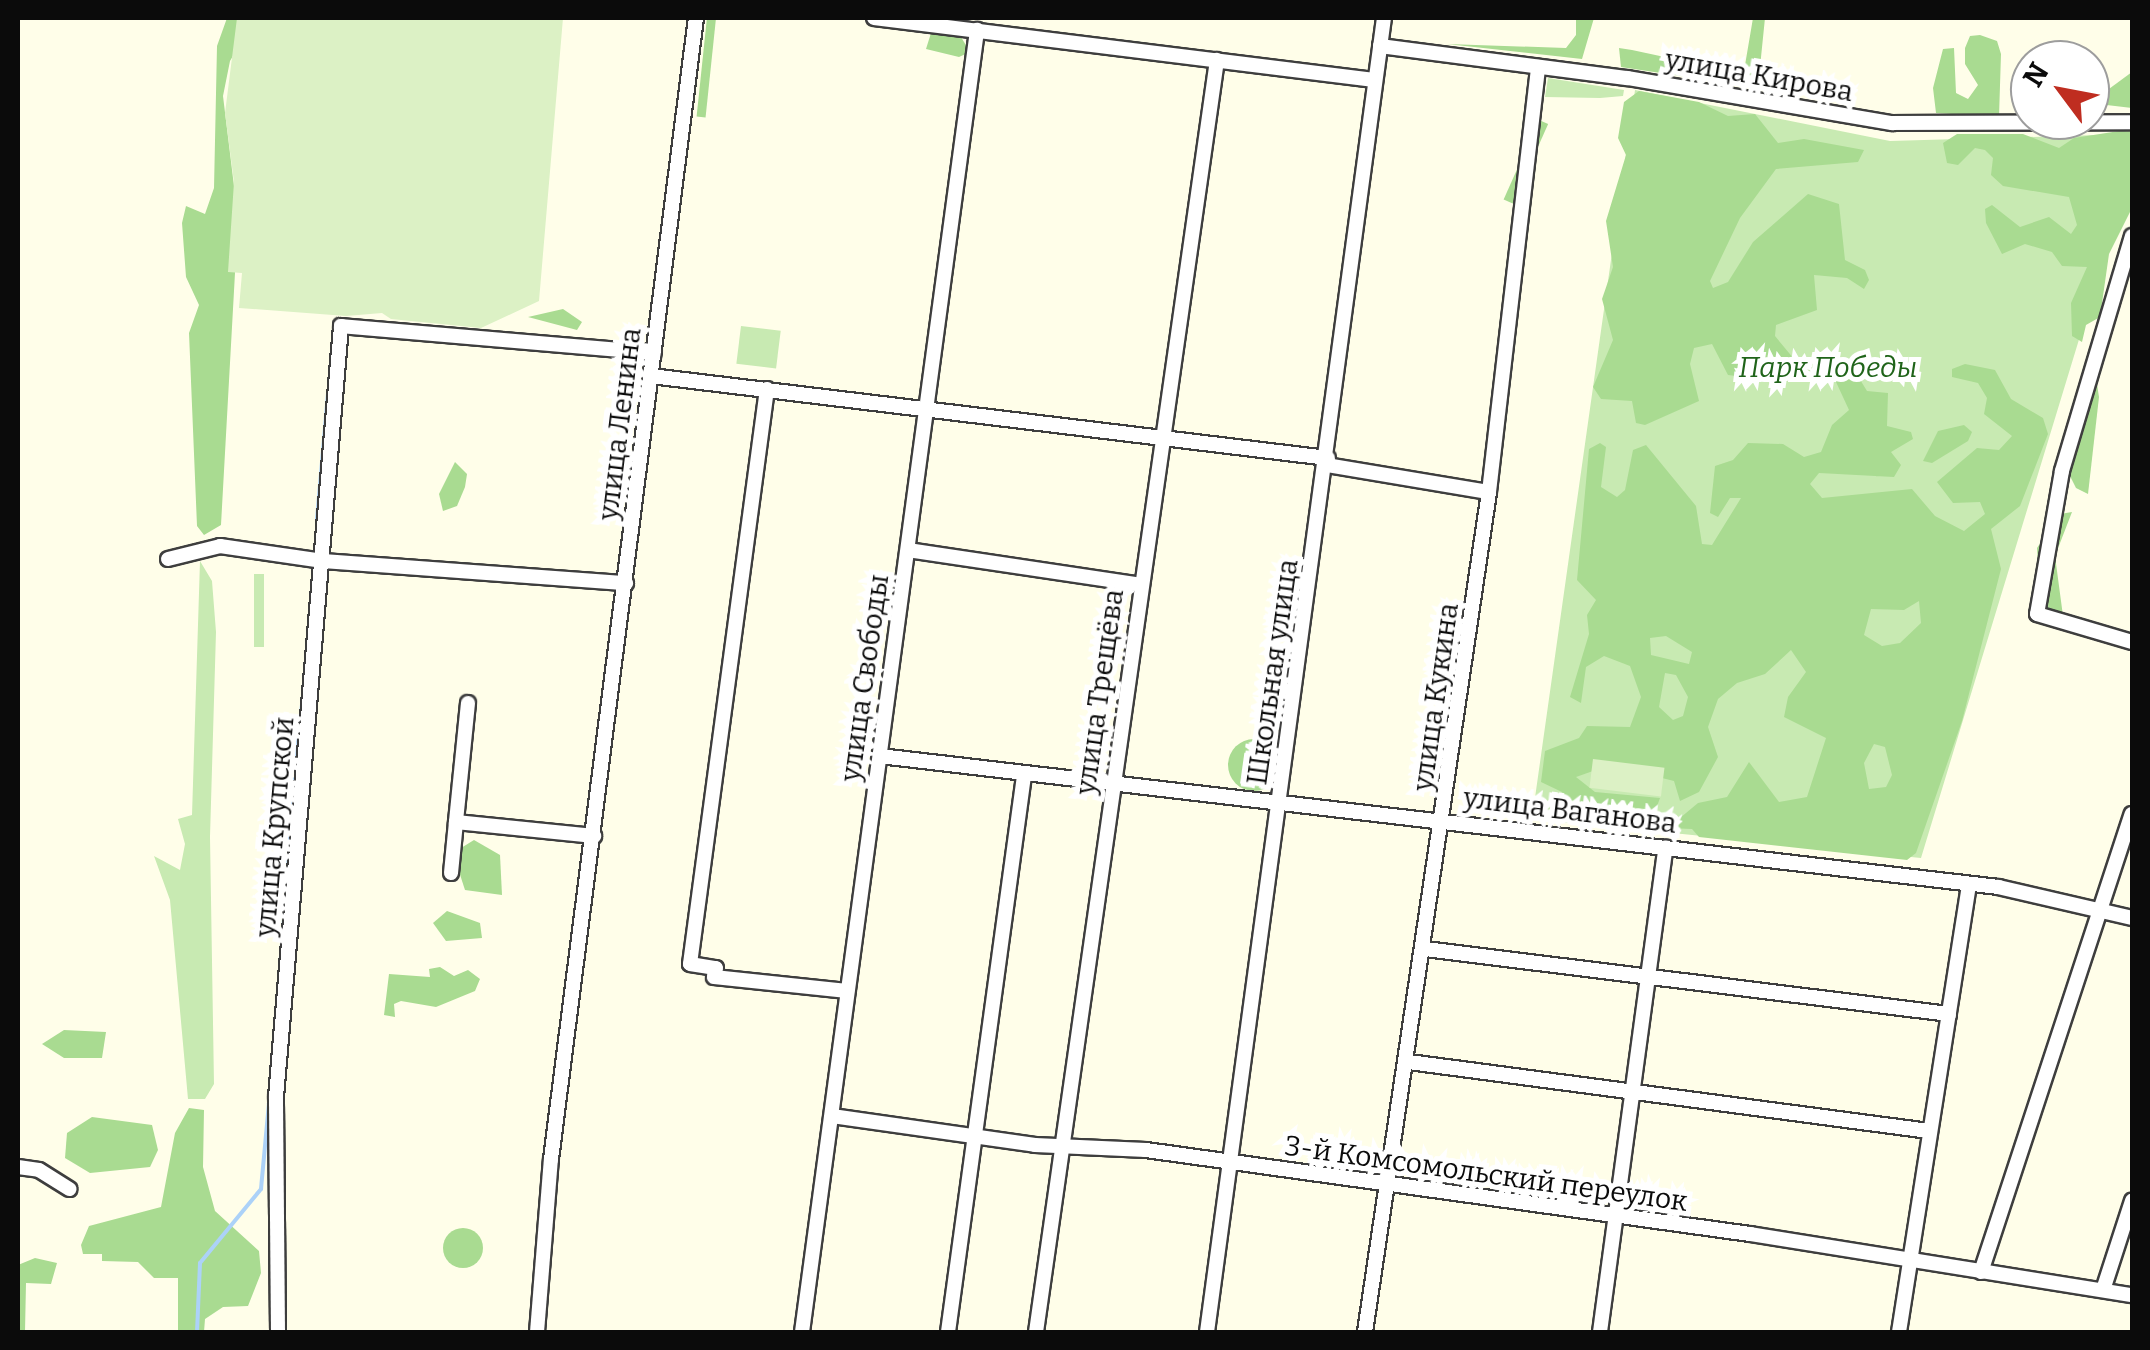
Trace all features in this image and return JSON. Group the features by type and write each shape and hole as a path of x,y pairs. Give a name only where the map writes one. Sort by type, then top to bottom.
{"street":[{"name":"улица Ленина","path":"537,1332 551,1159 696,18"},
{"path":"874,18 1374,80"},
{"name":"Школьная улица","path":"1207,1332 1226,1164 1328,462 1384,18"},
{"name":"улица Свободы","path":"802,1332 908,550 923,409 977,30"},
{"name":"улица Кирова","path":"1380,46 1538,67 1892,124 2132,122"},
{"name":"улица Трещёва","path":"1036,1332 1217,60"},
{"name":"улица Кукина","path":"1366,1332 1409,1062 1489,492 1538,67"},
{"path":"2132,236 2062,470 2037,614 2132,642"},
{"name":"улица Крупской","path":"278,1332 276,1097 341,326 654,353"},
{"path":"651,376 1166,437 1489,492"},
{"path":"767,389 690,964 716,968 714,977 846,992"},
{"path":"168,559 220,546 323,562 626,583"},
{"path":"908,550 1141,585"},
{"path":"451,873 468,703"},
{"name":"улица Ваганова","path":"880,756 1024,776 1969,884 2132,918"},
{"path":"948,1332 1024,776"},
{"path":"1981,1272 2132,814"},
{"path":"456,822 594,836"},
{"path":"1600,1332 1611,1218 1666,848"},
{"path":"1898,1332 1969,884"},
{"path":"1425,949 1949,1014"},
{"path":"1409,1062 1929,1131"},
{"name":"3-й Комсомольский переулок","path":"832,1116 1226,1164 2132,1295"},
{"path":"18,1167 39,1170 70,1189"},
{"path":"2103,1290 2132,1201"}],"green space":[{"path":"227,18 255,18 230,61 223,96 238,219 221,525 204,535 197,526 189,333 199,305 186,277 182,223 186,206 205,214 214,188 217,46"},
{"path":"237,18 563,18 539,301 481,328 391,319 382,313 346,316 239,308 242,273 228,272 234,182 225,113"},
{"path":"707,18 716,18 706,117 697,117"},
{"path":"1576,18 1594,18 1582,59 1447,44 1566,48 1576,35"},
{"path":"1753,18 1765,18 1760,67 1786,74 1784,83 1753,80 1744,71"},
{"path":"943,31 961,37 970,52 959,57 926,49 931,33"},
{"path":"1970,36 1997,41 2001,54 1999,117 1936,113 1933,88 1943,49 1954,48 1956,93 1968,99 1978,85 1965,64 1965,48"},
{"path":"1619,48 1730,71 1727,83 1621,67"},
{"path":"2132,72 2132,108 2110,105 2110,88"},
{"path":"1548,78 1624,90 1623,96 1545,97"},
{"name":"Парк Победы","path":"1635,90 1890,141 2110,140 2110,135 2132,134 2095,287 1921,858 1532,819"},
{"path":"1639,91 1699,102 1728,116 1755,114 1778,143 1804,139 1864,150 1858,162 1776,169 1740,218 1710,281 1713,288 1728,282 1753,242 1808,194 1839,204 1845,260 1865,270 1869,280 1864,289 1847,278 1814,275 1817,310 1776,325 1775,336 1794,359 1753,378 1728,375 1712,344 1694,348 1690,364 1699,401 1645,425 1636,423 1632,401 1601,399 1593,387 1613,340 1602,299 1613,267 1606,221 1626,155 1618,138 1624,102"},
{"path":"1539,120 1548,124 1513,204 1504,199"},
{"path":"2132,129 2132,208 2109,254 2100,317 2086,325 2082,342 2072,336 2071,303 2087,267 2062,266 2052,252 2025,244 2002,254 1986,223 1985,209 1992,205 2020,227 2049,217 2071,234 2077,225 2069,197 2003,186 1991,175 1993,158 1985,150 1975,148 1958,165 1947,163 1943,143 1957,134 2010,134 2010,140 2038,140 2059,148 2071,140 2110,140 2110,132"},
{"path":"563,309 582,322 577,330 528,317"},
{"path":"741,326 781,331 776,369 736,364"},
{"path":"1835,357 1848,360 1867,391 1888,393 1887,426 1911,432 1913,439 1891,452 1901,465 1894,477 1819,473 1810,484 1822,498 1912,489 1935,516 1964,531 1985,514 1980,502 1953,503 1937,482 1977,448 1999,450 2012,436 1984,414 1987,398 1978,383 1952,377 1952,369 1965,364 1995,370 2011,399 2043,418 2048,434 2020,506 1991,529 2001,569 1962,721 1916,853 1907,860 1699,837 1692,829 1668,828 1698,803 1727,797 1749,762 1779,802 1807,797 1826,738 1784,717 1788,697 1806,672 1791,650 1765,674 1737,683 1718,699 1708,727 1718,757 1699,792 1680,801 1674,781 1610,765 1576,777 1595,792 1660,798 1648,831 1562,822 1555,815 1562,792 1541,782 1545,751 1579,738 1587,726 1630,727 1641,697 1630,666 1604,656 1586,667 1581,703 1570,697 1589,634 1587,615 1596,600 1577,580 1589,449 1600,443 1606,447 1601,487 1617,497 1625,490 1633,450 1646,445 1696,506 1702,544 1712,545 1741,498 1730,498 1718,517 1710,513 1715,466 1733,460 1748,443 1783,444 1804,457 1821,452 1832,425 1849,410 1830,369","holes":["1919,601 1921,623 1900,643 1882,646 1864,635 1871,609 1904,610","1666,636 1692,652 1689,664 1651,655 1650,638","1665,673 1676,675 1688,697 1683,716 1673,720 1659,707","1874,744 1885,747 1892,775 1886,787 1869,789 1864,763"]},
{"path":"2096,378 2099,397 2088,494 2076,488 2067,470"},
{"path":"1964,425 1972,432 1968,441 1932,463 1923,461 1938,431"},
{"path":"455,462 467,474 465,487 457,506 443,511 439,494"},
{"path":"2072,512 2055,556 2063,616 2052,614 2040,600 2037,548 2060,514"},
{"path":"200,561 212,581 216,632 210,837 214,1084 205,1099 188,1099 170,900 154,856 180,870 185,844 178,819 192,815"},
{"path":"254,574 264,574 264,647 254,647"},
{"path":"1254,739 1272,747 1280,765 1272,783 1254,791 1236,783 1228,765 1236,747"},
{"path":"1593,759 1664,768 1661,797 1589,788"},
{"path":"474,840 500,855 502,895 465,890 453,853"},
{"path":"447,911 480,923 482,938 446,941 433,923"},
{"path":"440,967 454,976 468,970 480,979 475,991 436,1007 401,1001 394,1004 395,1017 384,1015 389,974 430,977 429,969"},
{"path":"64,1030 106,1032 102,1058 64,1058 42,1044"},
{"path":"189,1108 204,1110 203,1167 215,1211 259,1251 261,1273 248,1306 223,1307 205,1319 204,1332 178,1332 178,1278 154,1278 138,1262 102,1261 102,1254 83,1254 81,1245 89,1226 161,1207 175,1133"},
{"path":"92,1117 152,1125 158,1150 150,1167 90,1173 65,1158 67,1133"},
{"path":"463,1228 477,1234 483,1248 477,1262 463,1268 449,1262 443,1248 449,1234"},
{"path":"35,1258 57,1263 51,1284 26,1283 25,1332 18,1332 18,1265"}],"waterway":[{"path":"317,519 328,393"},
{"path":"295,768 304,687"},
{"path":"287,883 294,779"},
{"path":"280,968 286,893"},
{"path":"197,1332 200,1263 261,1189 269,1103"}]}
